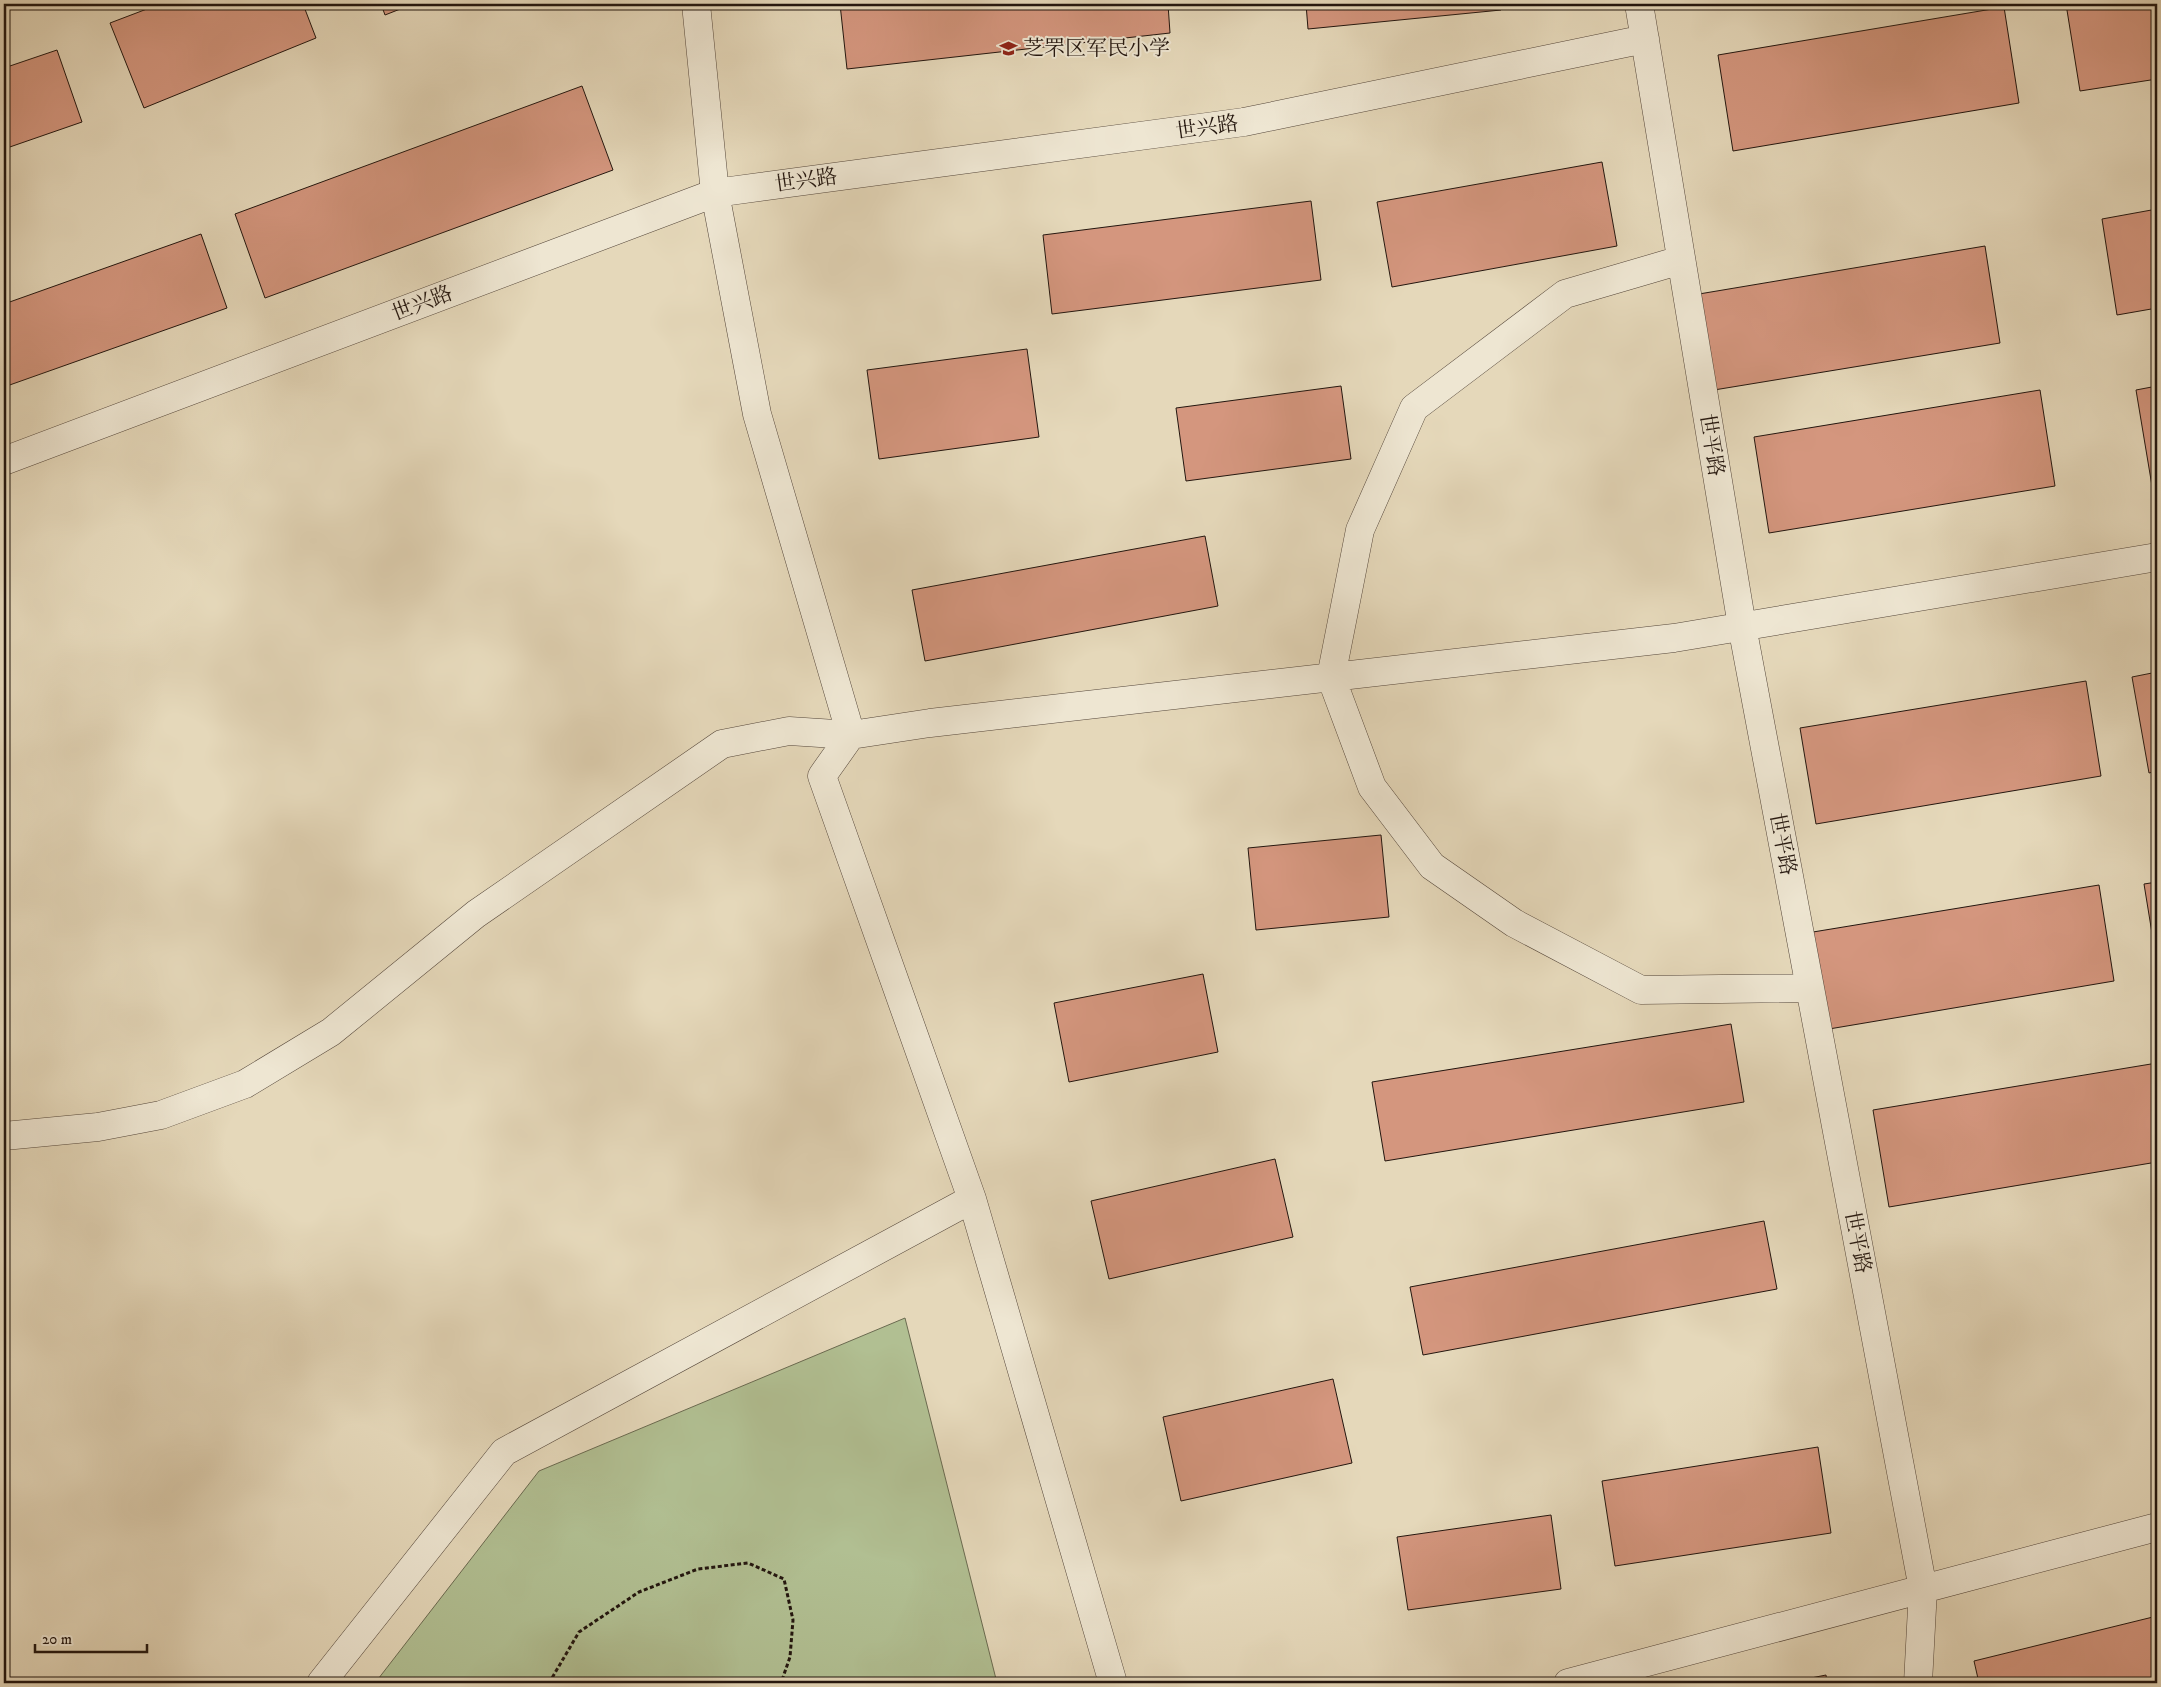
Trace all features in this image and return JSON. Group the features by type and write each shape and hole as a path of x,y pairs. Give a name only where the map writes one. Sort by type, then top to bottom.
{"street":[{"path":"696,4 715,192 757,414 851,735"},
{"name":"世平路","path":"1639,4 1742,626 1923,1589 1918,1683"},
{"name":"世兴路","path":"4,461 715,192 1244,122 1645,39"},
{"path":"1681,260 1565,294 1414,408 1360,530 1331,677 1372,787 1432,866 1514,923 1641,990 1810,988"},
{"path":"4,1136 98,1127 161,1115 244,1084 331,1032 476,914 722,744 789,731 851,735 930,723 1674,638 2157,557"},
{"path":"851,735 822,776 972,1198 1113,1683"},
{"path":"321,1683 504,1452 972,1198"},
{"path":"1568,1683 2157,1527"}],"path":[{"path":"549,1683 579,1632 639,1592 698,1569 748,1563 784,1579 793,1620 790,1658 781,1683"}],"green space":[{"path":"905,1318 997,1683 375,1683 539,1471"}],"building":[{"path":"160,4 303,4 316,38 144,108 110,23"},
{"path":"381,4 413,4 385,15"},
{"path":"840,4 1168,4 1170,33 847,69"},
{"path":"1306,4 1501,4 1501,10 1308,29"},
{"path":"2066,4 2157,4 2157,79 2080,91"},
{"path":"2004,7 2019,103 1733,151 1718,55"},
{"path":"57,50 82,122 4,149 4,68"},
{"path":"582,86 613,170 265,298 235,214"},
{"path":"1602,162 1617,246 1392,287 1377,202"},
{"path":"1311,201 1321,280 1052,314 1043,235"},
{"path":"2157,209 2157,308 2117,315 2102,219"},
{"path":"201,234 227,308 4,387 4,304"},
{"path":"1985,246 2000,343 1714,390 1699,294"},
{"path":"1027,349 1039,437 879,459 867,370"},
{"path":"1341,386 1351,459 1186,481 1176,408"},
{"path":"2157,386 2157,485 2152,486 2136,390"},
{"path":"2040,390 2055,486 1769,533 1754,437"},
{"path":"1205,536 1218,606 925,661 912,590"},
{"path":"2157,672 2157,771 2149,773 2132,677"},
{"path":"2086,681 2101,776 1816,824 1800,728"},
{"path":"1381,835 1389,917 1256,930 1248,848"},
{"path":"2157,882 2157,964 2144,884"},
{"path":"2099,885 2114,981 1829,1029 1813,932"},
{"path":"1203,974 1218,1052 1069,1082 1054,1003"},
{"path":"1731,1024 1744,1102 1385,1161 1372,1082"},
{"path":"2157,1063 2157,1162 1889,1207 1873,1110"},
{"path":"1275,1159 1293,1237 1109,1279 1091,1201"},
{"path":"1764,1221 1777,1289 1423,1355 1410,1287"},
{"path":"1333,1379 1352,1463 1181,1501 1163,1417"},
{"path":"1818,1447 1831,1533 1615,1566 1602,1481"},
{"path":"1551,1515 1561,1589 1408,1610 1397,1537"},
{"path":"2157,1616 2157,1683 1979,1683 1974,1661"},
{"path":"1826,1675 1827,1683 1786,1683"}],"place":[{"name":"芝罘区军民小学","path":"1009,48"}]}
